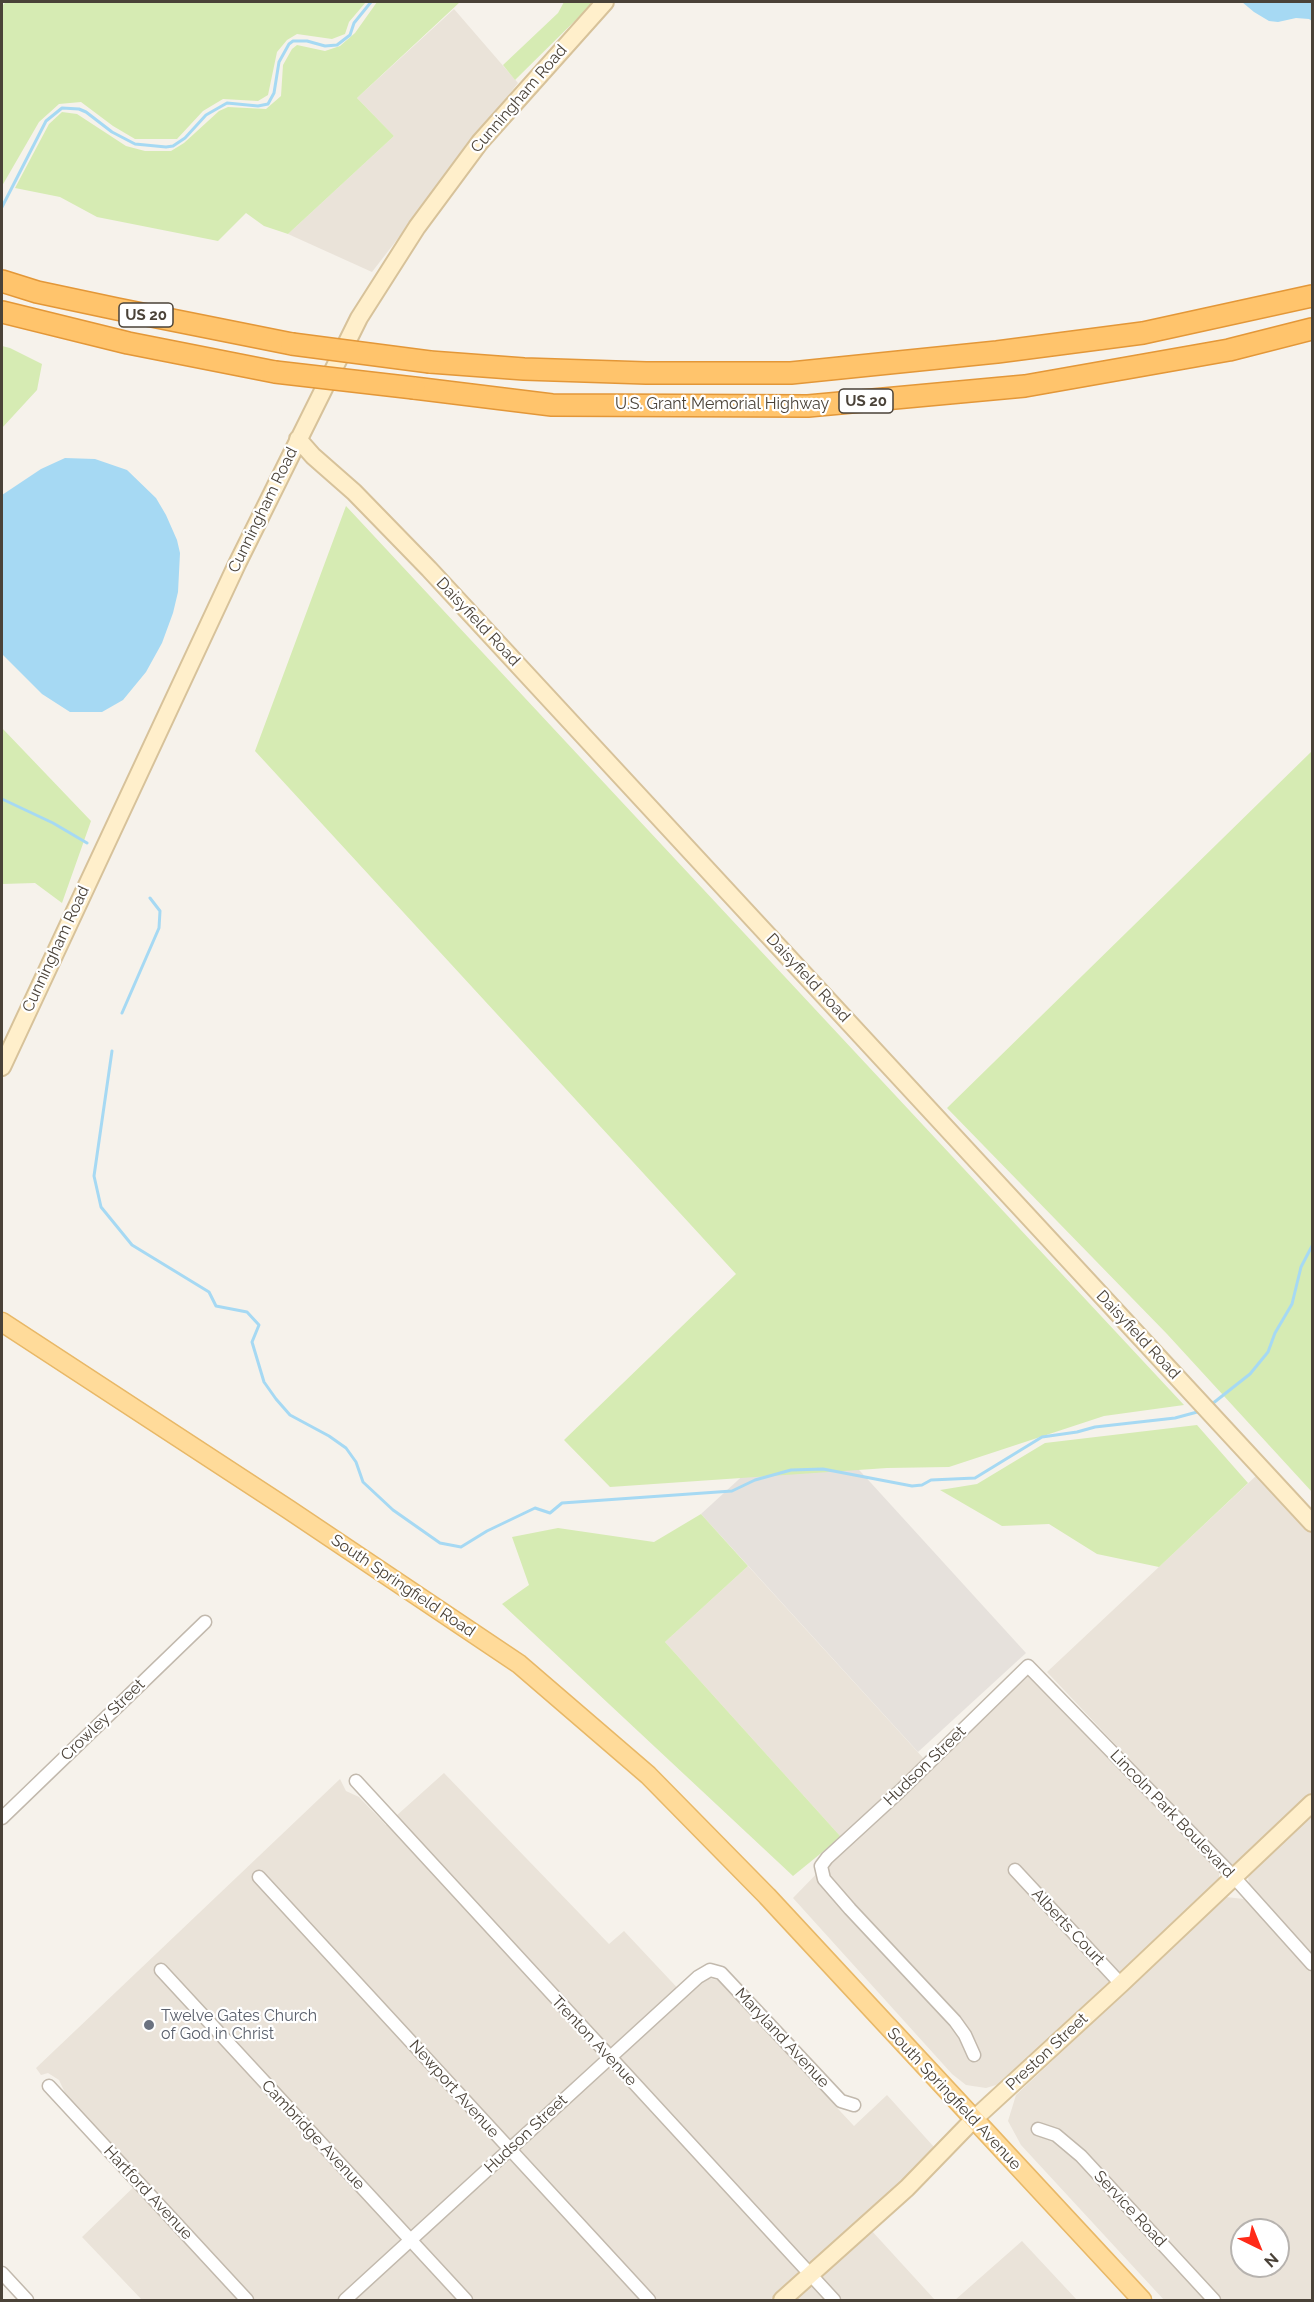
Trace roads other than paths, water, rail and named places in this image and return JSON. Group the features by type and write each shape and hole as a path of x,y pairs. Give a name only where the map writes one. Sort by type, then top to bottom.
{"highway":[{"name":"U.S. Grant Memorial Highway","path":"2,281 37,292 292,344 430,362 646,374 791,373 997,352 1143,333 1312,296"},
{"name":"U.S. Grant Memorial Highway","path":"2,312 128,343 275,372 552,405 808,406 1025,386 1229,350 1312,329"}],"main road":[{"name":"South Springfield Road","path":"2,1322 288,1509 519,1664 648,1775 767,1896"},
{"name":"South Springfield Avenue","path":"767,1896 1142,2301"}],"street":[{"name":"Cunningham Road","path":"2,1067 146,754 359,318 417,227 480,142 605,2"},
{"name":"Daisyfield Road","path":"298,439 313,456 354,492 429,569 1312,1523"},
{"name":"Crowley Street","path":"2,1818 205,1622"},
{"name":"Hudson Street","path":"974,2055 955,2020 850,1909 824,1879 821,1866 1028,1666"},
{"name":"Lincoln Park Boulevard","path":"1028,1666 1233,1876 1312,1964"},
{"name":"Trenton Avenue","path":"356,1781 834,2301"},
{"name":"Preston Street","path":"782,2301 906,2188 973,2120 1312,1803"},
{"name":"Alberts Court","path":"1015,1870 1120,1984"},
{"name":"Newport Avenue","path":"259,1876 649,2301"},
{"name":"Cambridge Avenue","path":"161,1970 466,2301"},
{"name":"Hudson Street","path":"345,2301 698,1977 710,1970"},
{"name":"Maryland Avenue","path":"710,1970 721,1973 841,2100 854,2105"},
{"name":"Hartford Avenue","path":"49,2086 247,2301"},
{"name":"Service Road","path":"1038,2128 1056,2135 1081,2156 1214,2301"},
{"path":"2,2273 27,2301"}],"water":[{"path":"1242,2 1312,2 1312,21 1296,18 1278,22 1269,21"},
{"path":"65,458 95,459 127,470 156,498 177,540 180,553 178,592 162,643 146,672 123,700 102,712 70,712 42,694 2,654 2,495 41,469"}],"waterway":[{"path":"2,207 46,121 62,108 79,109 86,112 112,132 135,144 173,146 185,138 206,115 227,103 258,106 268,104 274,93 279,62 289,44 293,41 307,41 325,46 337,45 350,35 354,23 371,2"},
{"path":"2,799 53,823 87,843"},
{"path":"122,1013 159,928 160,911 150,898"},
{"path":"112,1051 94,1176 101,1207 132,1245 209,1292 216,1306 247,1312 259,1325 252,1342 264,1382 276,1399 290,1415 346,1448 356,1462 363,1482 393,1510 440,1543 461,1547 487,1531 535,1508 550,1513 562,1503 732,1491 755,1480 791,1470 823,1469 912,1486 922,1485 931,1480 975,1478 1042,1437 1095,1427 1175,1418 1201,1411"},
{"path":"1212,1404 1250,1374 1268,1352 1275,1333 1292,1304 1301,1267 1312,1246"}],"place":[{"name":"Twelve Gates Church of God in Christ","path":"149,2025"}]}
